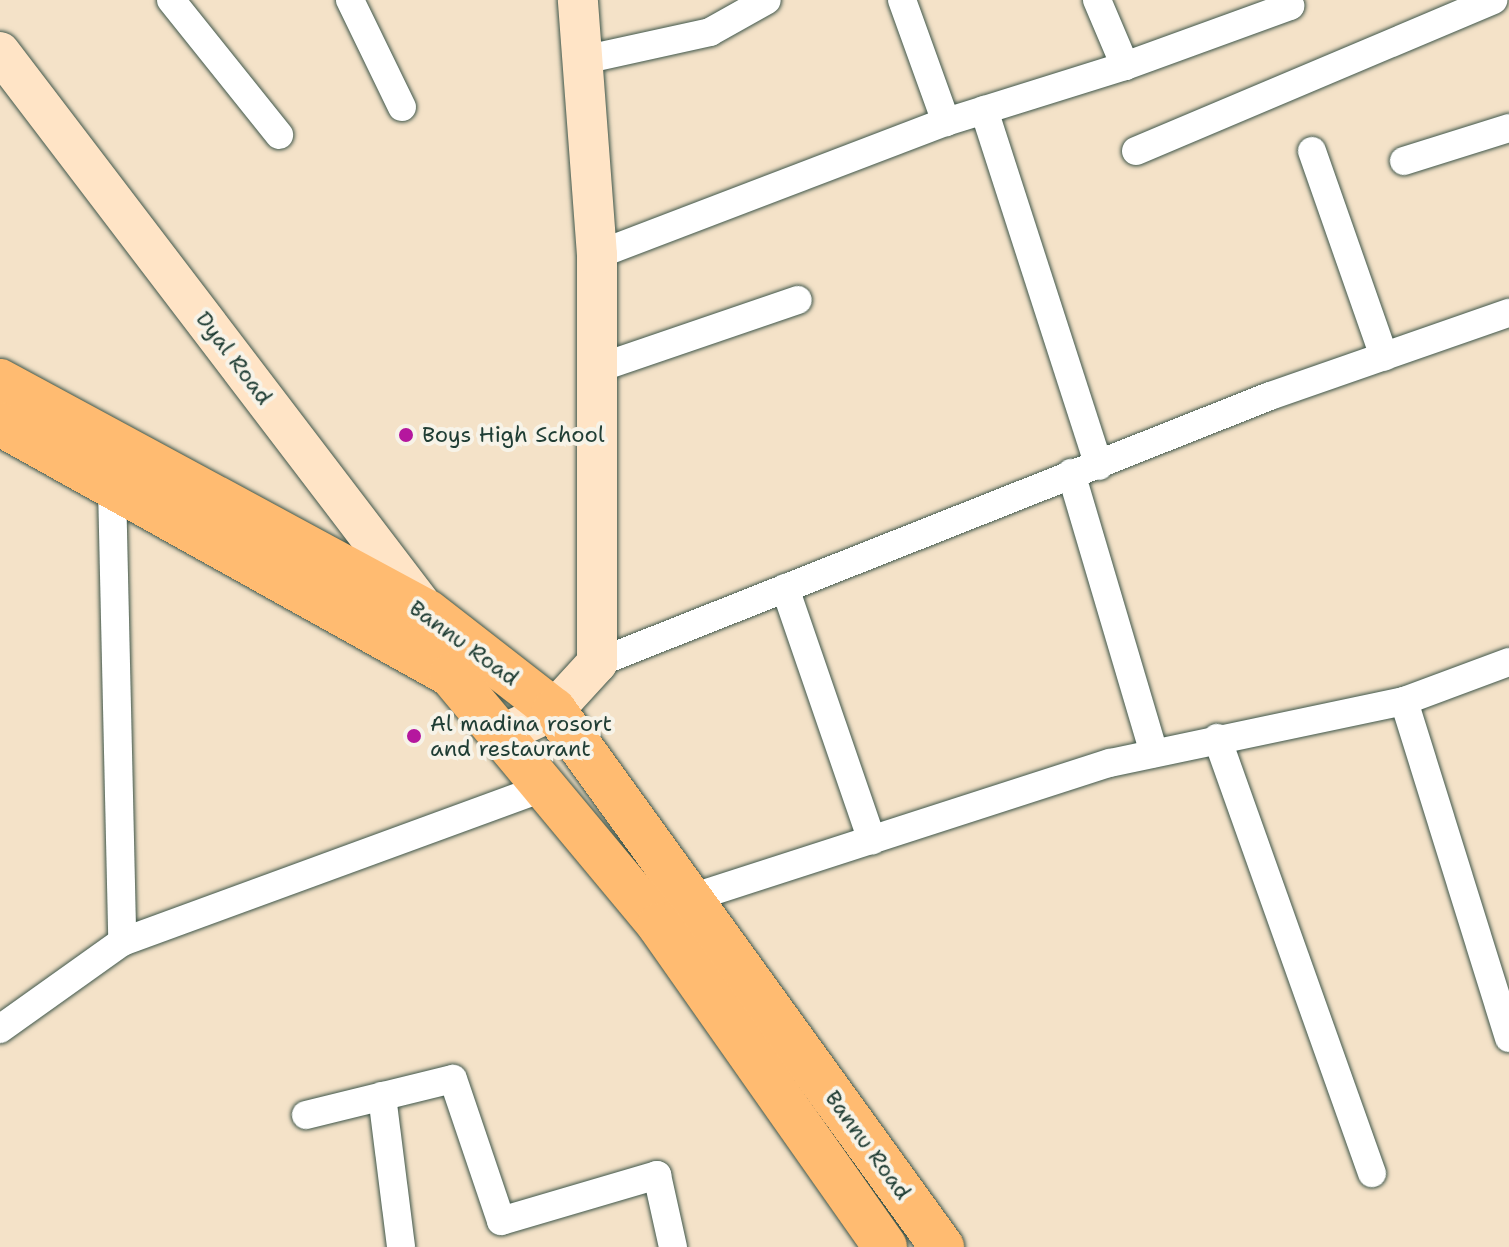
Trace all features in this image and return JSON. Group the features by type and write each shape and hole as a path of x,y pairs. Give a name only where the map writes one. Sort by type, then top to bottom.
{"highway":[{"name":"Bannu Road","path":"0,381 428,612 554,710 942,1247"},
{"name":"Bannu Road","path":"0,424 451,675 659,925 885,1247"}],"street":[{"path":"171,0 279,135"},
{"path":"350,0 402,107"},
{"path":"578,0 597,255 597,663"},
{"path":"583,60 710,32 767,0"},
{"path":"902,0 946,122"},
{"path":"1097,0 1125,66"},
{"path":"597,255 946,122 1125,66 1290,6 1288,0"},
{"path":"1136,151 1493,0"},
{"name":"Dyal Road","path":"0,52 428,612 451,675"},
{"path":"984,110 1099,466"},
{"path":"1404,161 1509,128"},
{"path":"1312,151 1384,357"},
{"path":"599,368 798,300"},
{"path":"503,734 554,710 597,663 1071,473 1099,466 1384,357 1509,313"},
{"path":"1071,473 1154,753"},
{"path":"112,487 122,942"},
{"path":"785,588 872,840"},
{"path":"691,898 1154,753 1404,701 1509,662"},
{"path":"1404,701 1501,983 1509,1038"},
{"path":"1217,738 1372,1173"},
{"path":"0,1029 122,942 546,787"},
{"path":"306,1115 453,1079 501,1221 657,1175 673,1247"},
{"path":"382,1096 401,1247"}],"place":[{"name":"Boys High School","path":"406,435"},
{"name":"Al madina rosort and restaurant","path":"414,736"}]}
